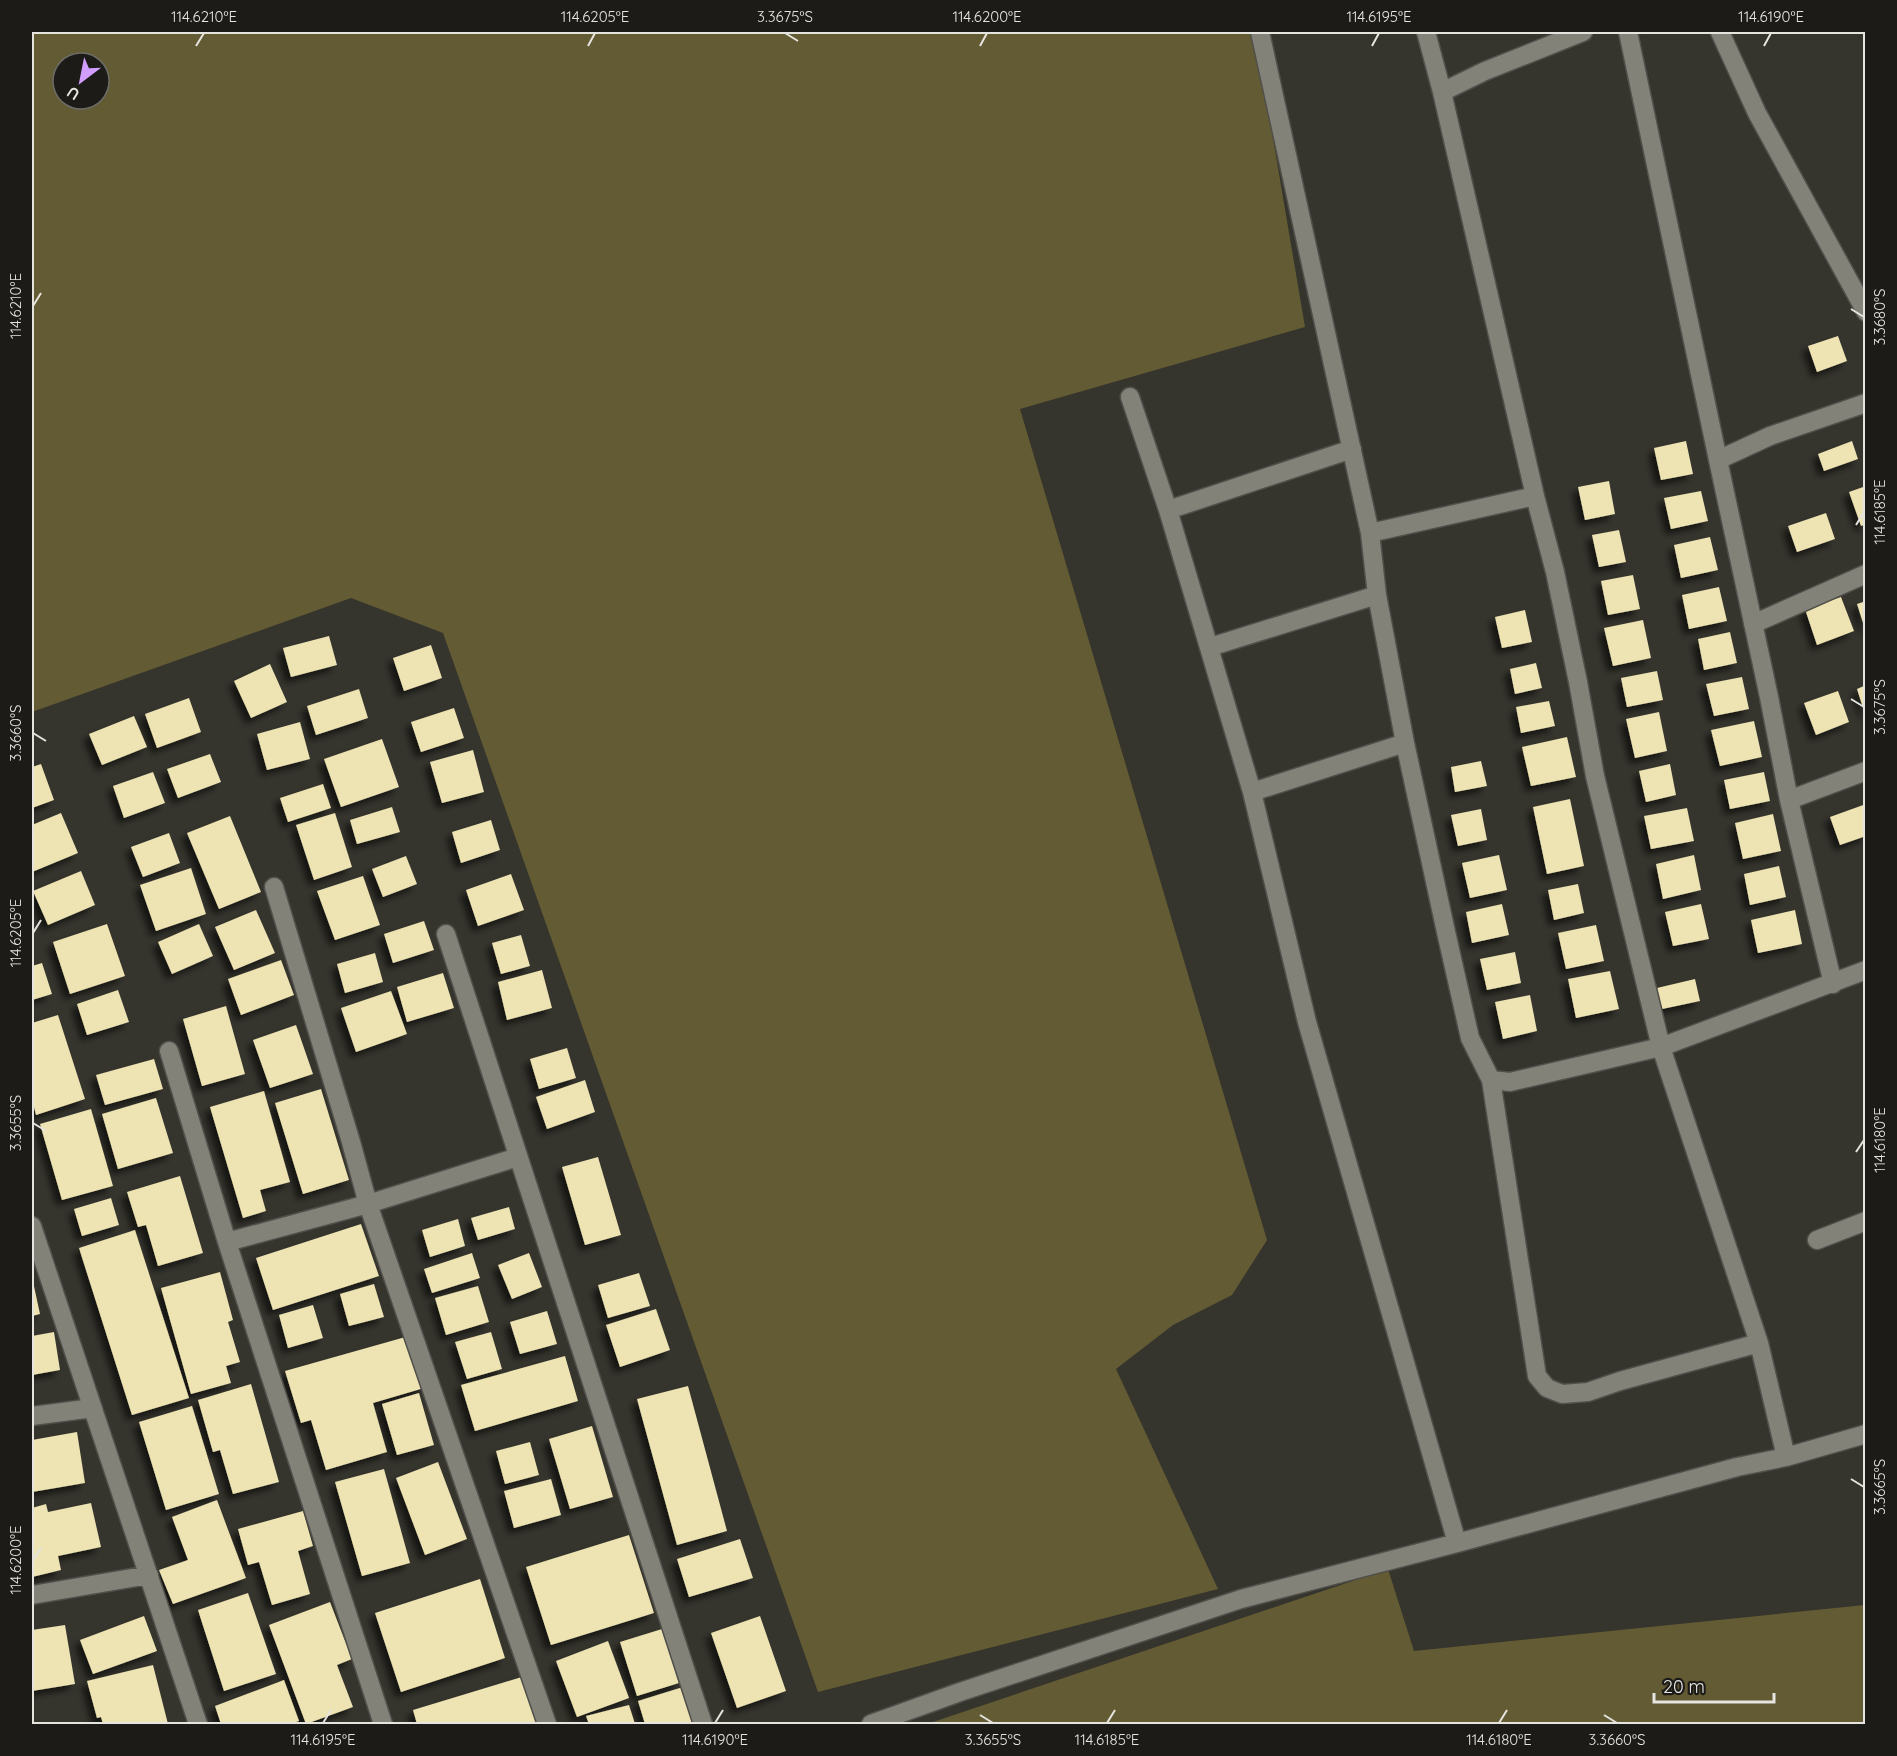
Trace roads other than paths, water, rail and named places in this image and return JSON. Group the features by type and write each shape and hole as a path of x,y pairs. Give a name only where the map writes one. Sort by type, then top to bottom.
{"street":[{"path":"1260,32 1370,533 1377,595 1405,743 1470,1038 1491,1080 1537,1376 1547,1388 1562,1394 1588,1392 1759,1343"},
{"path":"1425,32 1442,92 1535,496 1555,572 1595,776 1661,1047 1759,1343 1786,1457"},
{"path":"1442,92 1485,70 1583,32"},
{"path":"1628,32 1790,800 1833,984"},
{"path":"1720,32 1757,113 1866,312"},
{"path":"1130,397 1168,510 1252,792 1307,1022 1457,1543"},
{"path":"1718,460 1770,436 1866,403"},
{"path":"1168,510 1352,449"},
{"path":"1370,533 1535,496"},
{"path":"1753,624 1866,574"},
{"path":"1210,647 1377,595"},
{"path":"1252,792 1405,743"},
{"path":"1790,800 1866,771"},
{"path":"274,887 368,1204 547,1725"},
{"path":"446,934 703,1725"},
{"path":"1491,1080 1510,1082 1661,1047 1866,970"},
{"path":"169,1051 226,1242 383,1725"},
{"path":"226,1242 368,1204 518,1157"},
{"path":"1817,1240 1866,1221"},
{"path":"32,1228 198,1725"},
{"path":"32,1416 93,1408"},
{"path":"871,1725 960,1692 1241,1599 1737,1467 1786,1457 1866,1434"},
{"path":"32,1595 149,1575"}]}
